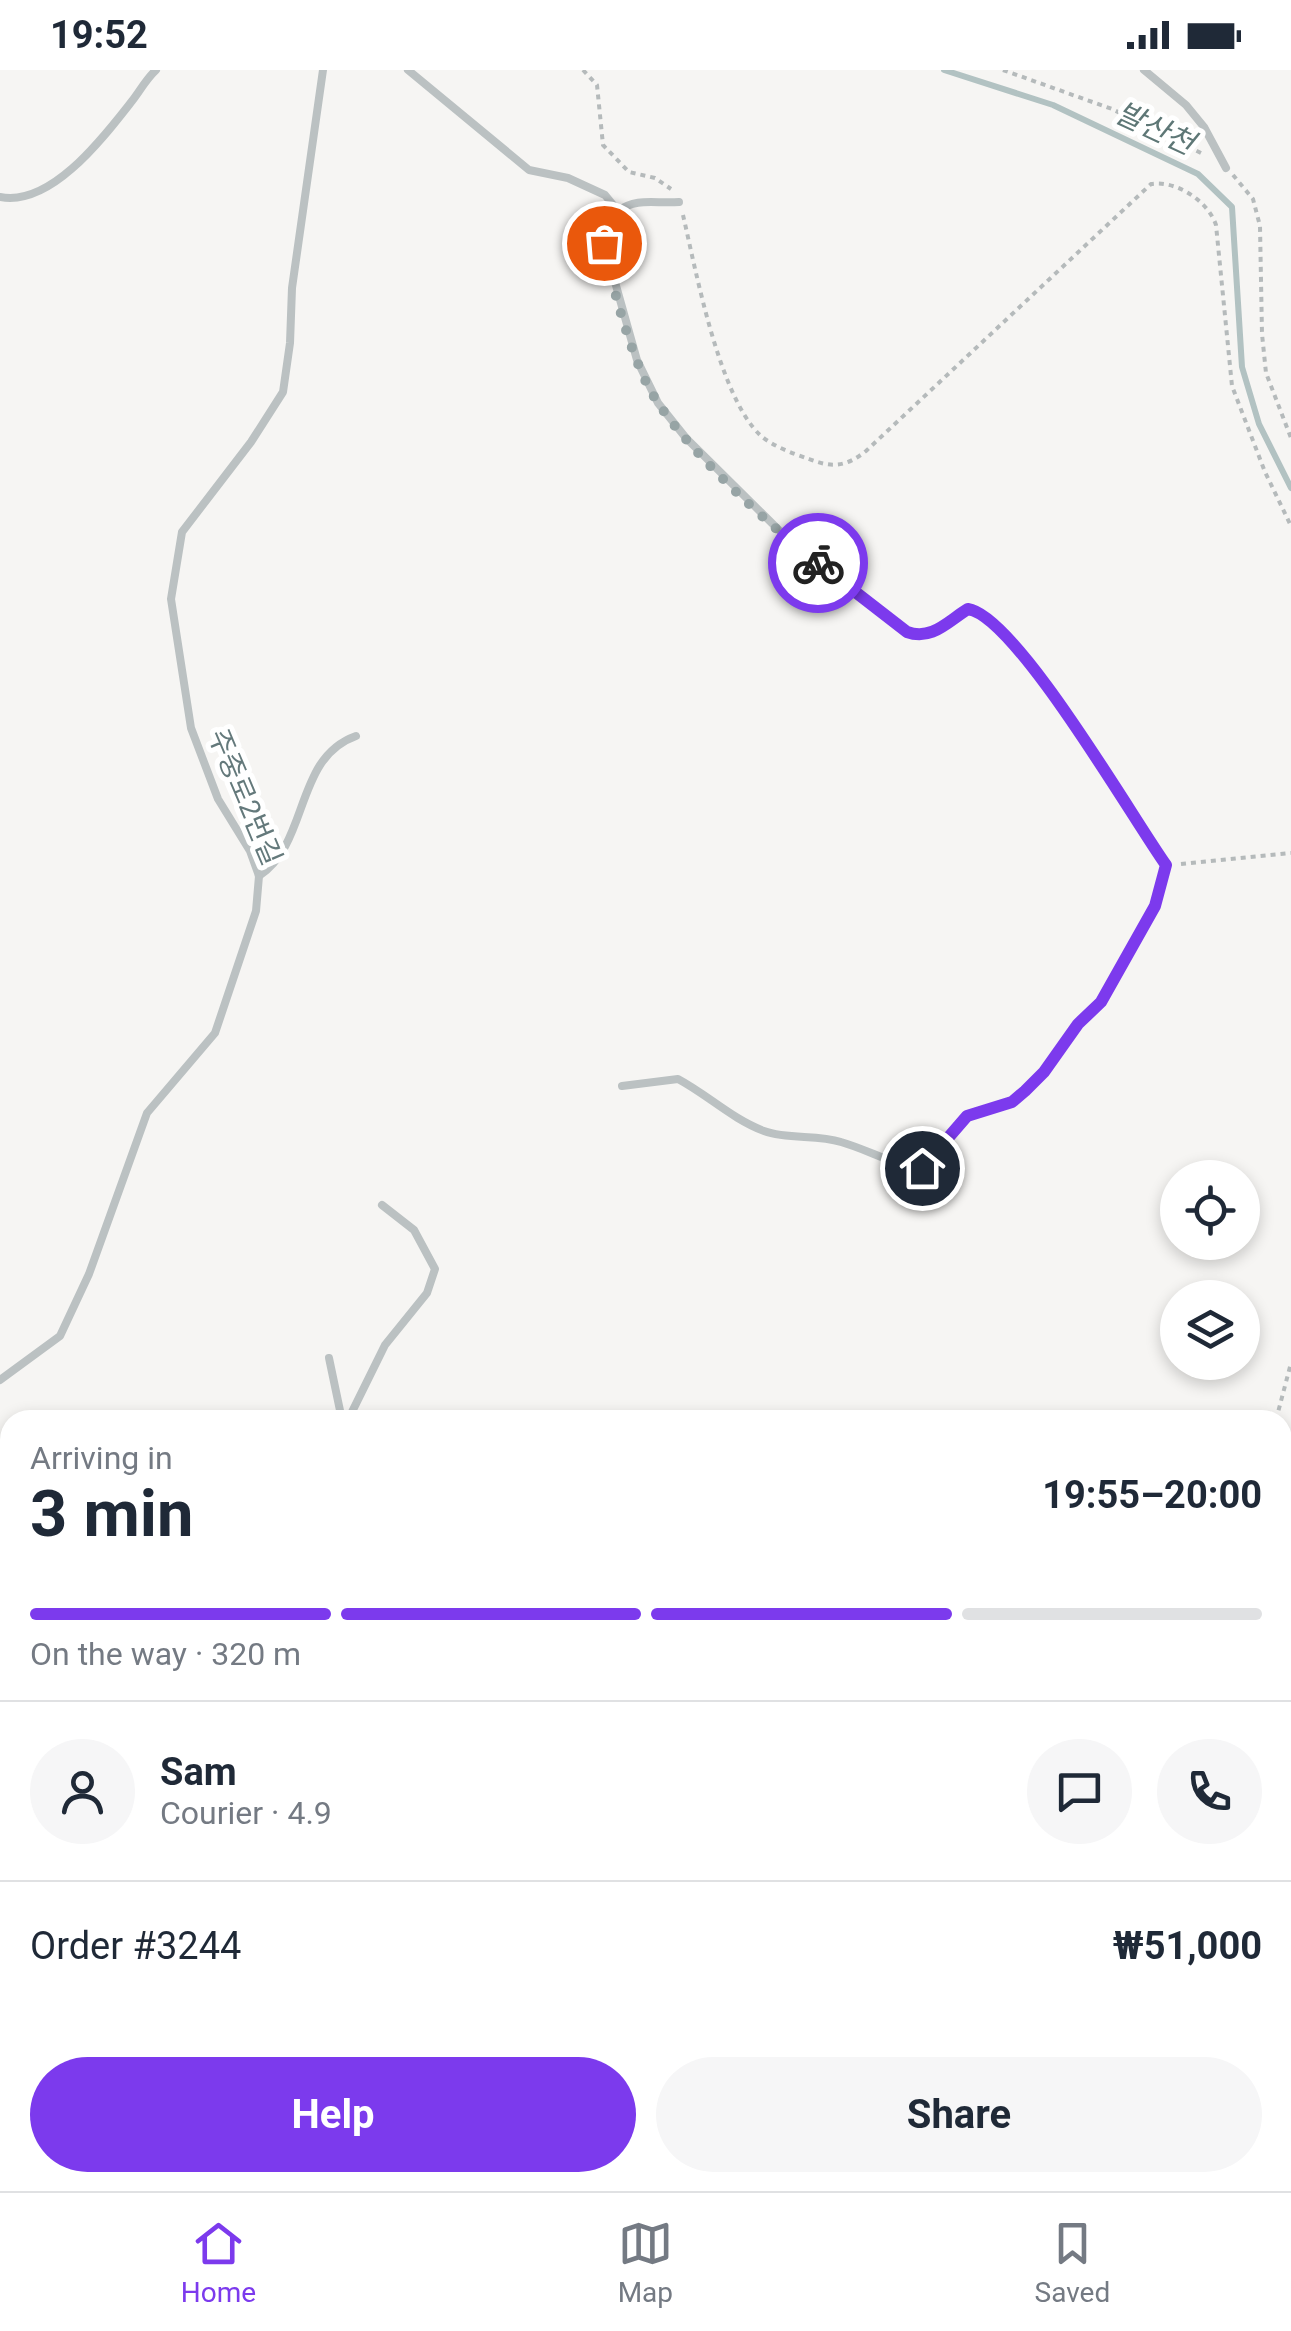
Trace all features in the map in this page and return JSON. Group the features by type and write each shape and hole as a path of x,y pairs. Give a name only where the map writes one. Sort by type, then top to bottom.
{"lane":[{"path":"0,197 19,200 41,192 64,175 103,136 156,70"},
{"name":"주중로2번길","path":"0,1380 60,1336 89,1274 147,1113 215,1033 256,911 259,876 250,851 218,799 191,728 171,599 182,532 251,442 283,392 292,288 323,70"},
{"path":"408,70 528,170 568,178 605,195 618,211"},
{"path":"1144,70 1186,105 1204,126 1226,168"},
{"path":"622,1086 678,1079 739,1119 767,1132 834,1139 869,1150 900,1166 922,1168 967,1116 1012,1102 1025,1091 1044,1072 1078,1024 1101,1002 1155,906 1166,865 1071,721 1022,654 989,617 968,609 933,632 907,632 793,544 686,438 646,383 604,243 618,211 628,203 678,202"},
{"path":"259,876 275,866 286,848 318,764 337,743 356,736"},
{"path":"350,1410 386,1345 428,1293 435,1269 414,1230 382,1206"},
{"path":"329,1358 342,1410"}],"path":[{"path":"583,70 597,85 602,145 629,172 668,184 678,202 709,328 748,420 762,437 802,457 839,466 853,462 866,451 1150,184 1163,182 1196,198 1211,212 1216,225 1232,386 1291,526"},
{"path":"1003,70 1112,109 1183,142 1226,168 1253,199 1260,226 1266,373 1291,438"},
{"path":"1166,865 1291,853"},
{"path":"1279,1410 1291,1363"}],"waterway":[{"name":"발산천","path":"944,70 1053,105 1198,174 1232,207 1242,367 1259,424 1291,488"}],"way so far":[{"path":"604,243 638,360 658,404 768,521 818,563"}],"route":[{"path":"818,563 907,632 933,632 968,609 989,617 1022,654 1071,721 1166,865 1155,906 1101,1002 1078,1024 1044,1072 1025,1091 1012,1102 967,1116 922,1168"}]}
